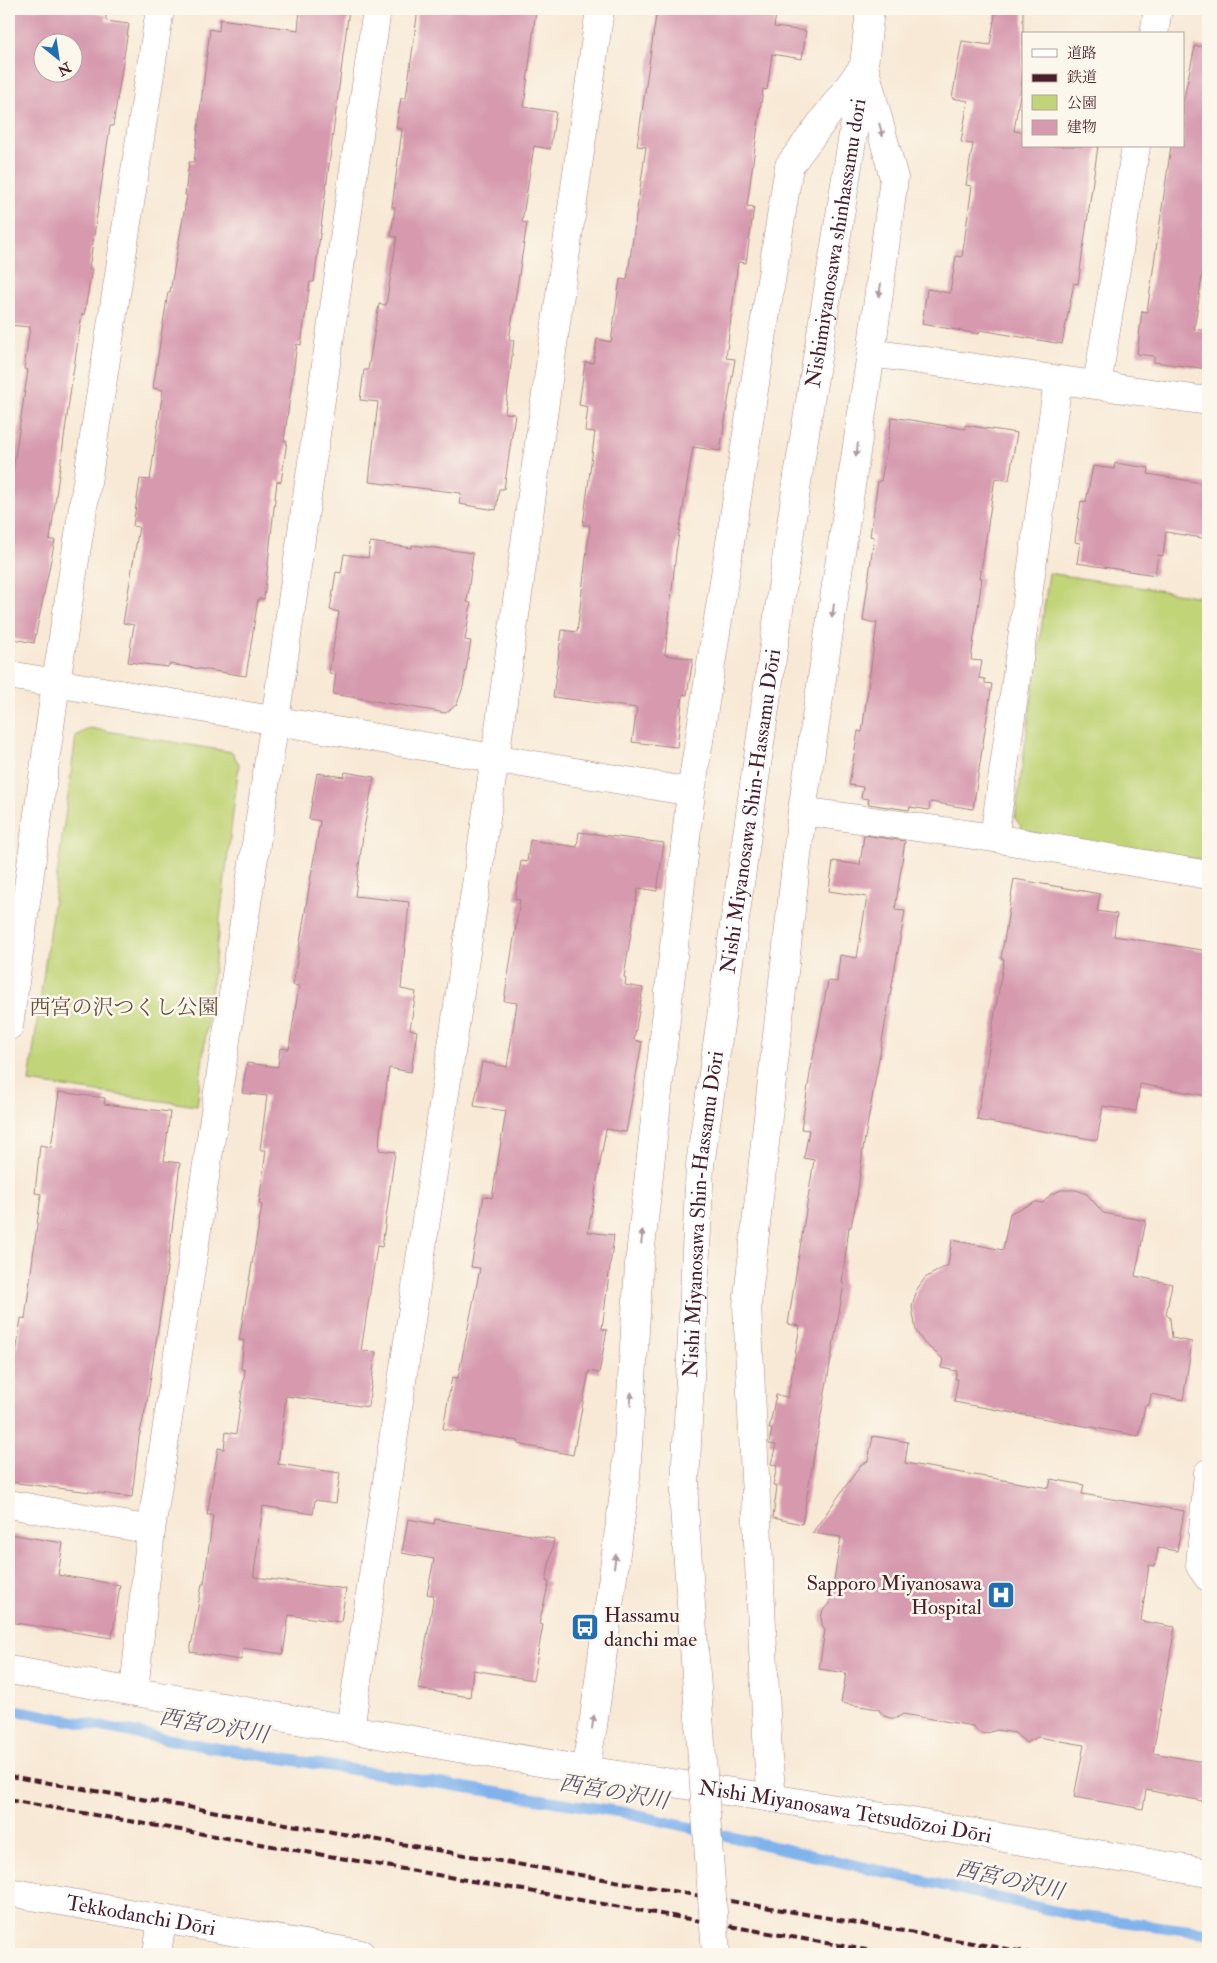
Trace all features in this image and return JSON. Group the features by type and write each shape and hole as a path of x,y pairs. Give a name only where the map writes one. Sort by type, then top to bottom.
{"street":[{"path":"9,1026 56,684 160,9"},
{"path":"134,1691 151,1530 275,720 377,9"},
{"path":"350,1728 496,758 600,9"},
{"name":"Nishimiyanosawa shinhassamu dori","path":"798,476 864,66 870,9"},
{"path":"1154,32 1158,9"},
{"path":"772,1798 767,1746 747,1305 802,811 871,353 894,178 864,66"},
{"path":"585,1770 593,1726 626,1478 639,1265 691,792 789,166 864,66"},
{"path":"1097,385 1136,148"},
{"path":"871,353 1208,401"},
{"path":"994,838 1058,381"},
{"name":"Nishi Miyanosawa Shin-Hassamu Dōri","path":"716,1954 684,1507 700,1165 798,476"},
{"path":"9,676 691,792"},
{"path":"802,811 994,838 1208,875"},
{"path":"1208,1474 1200,1566 1208,1577"},
{"path":"9,1504 151,1530"},
{"name":"Nishi Miyanosawa Tetsudōzoi Dōri","path":"9,1670 585,1770 772,1798 1208,1873"},
{"name":"Tekkodanchi Dōri","path":"9,1892 361,1954"},
{"path":"157,1954 162,1919"}],"green space":[{"path":"1049,573 1208,598 1208,861 1025,832 1015,818"},
{"name":"西宮の沢つくし公園","path":"89,728 232,752 239,764 197,1106 29,1082 76,736"}],"building":[{"path":"9,9 63,9 106,15 106,21 129,24 113,126 110,126 89,269 92,269 84,315 82,314 72,380 50,540 55,540 34,643 9,638 9,498 28,370 24,369 30,327 9,325"},
{"path":"300,9 349,9 314,282 310,282 301,345 297,344 284,441 287,441 281,482 277,481 264,599 258,599 246,676 169,664 168,667 128,662 134,625 123,623 139,527 133,526 140,479 150,480 163,390 153,388 168,292 170,292 187,195 185,195 189,162 194,162 210,29 219,31 220,19 298,30"},
{"path":"418,9 536,9 524,107 556,112 550,149 534,146 522,222 527,223 509,340 514,340 505,413 515,414 504,489 499,489 496,510 459,504 461,493 369,482 378,402 360,400 364,370 368,370 379,304 386,305 397,237 391,236 395,207 392,207 402,129 396,128 401,98 406,98"},
{"path":"657,9 777,9 774,27 806,31 802,59 772,54 767,90 763,89 747,206 754,207 746,263 738,262 726,358 735,359 720,451 693,447 676,552 665,655 693,659 687,695 683,694 677,747 632,742 637,708 553,697 562,630 577,632 590,525 583,525 595,432 585,431 588,407 579,405 585,362 593,363 597,339 611,342 620,279 627,280 646,147 637,146"},
{"path":"996,9 1023,9 1022,81 1014,131 1022,132 1022,148 1098,148 1078,284 1074,283 1062,344 980,330 979,334 922,324 927,289 950,293 956,256 962,257 972,186 966,185 973,144 961,142 968,101 952,98 962,41 990,45"},
{"path":"1195,46 1208,47 1208,197 1202,236 1208,236 1208,239 1194,329 1208,331 1208,369 1154,362 1154,356 1137,354 1142,311 1147,312 1171,148 1184,148 1184,97"},
{"path":"892,417 965,429 965,425 1017,433 1009,480 995,478 980,578 982,578 971,660 982,661 979,678 985,679 985,683 992,684 973,809 930,802 929,810 910,807 909,810 868,804 869,799 861,798 863,787 849,785 858,731 862,732 877,623 863,621 874,537 870,536 878,481 881,481"},
{"path":"1115,463 1149,468 1148,474 1208,484 1208,539 1166,532 1163,556 1158,555 1155,575 1077,563 1080,543 1075,542 1081,501 1086,502 1093,466 1114,469"},
{"path":"370,542 412,548 412,545 473,553 467,602 471,603 465,640 471,641 463,687 457,704 446,713 333,694 336,674 329,673 339,612 330,610 336,572 341,573 344,554 368,558"},
{"path":"345,772 374,777 364,828 355,896 409,902 401,989 416,992 410,1029 417,1031 411,1072 389,1068 380,1133 379,1150 395,1152 382,1247 377,1246 361,1351 376,1352 368,1407 286,1396 278,1464 340,1473 336,1503 315,1500 313,1514 263,1506 254,1573 254,1577 346,1589 341,1622 289,1615 283,1654 243,1648 241,1660 190,1652 202,1584 204,1584 213,1515 207,1515 218,1448 224,1449 226,1432 236,1434 245,1370 241,1369 244,1340 239,1340 262,1205 259,1204 266,1150 260,1150 267,1096 242,1093 247,1063 278,1067 280,1048 289,1049 299,986 293,985 320,821 309,819 317,773 344,777"},
{"path":"579,832 664,843 657,891 638,888 624,977 626,978 625,985 643,988 634,1040 642,1042 626,1132 606,1129 588,1232 614,1235 602,1329 607,1330 599,1373 589,1371 573,1455 518,1444 519,1441 443,1429 452,1377 458,1378 480,1268 471,1267 484,1196 492,1198 506,1111 474,1106 482,1062 507,1067 517,1003 504,1001 520,900 515,899 521,861 527,862 530,840 577,847"},
{"path":"864,835 905,841 895,910 905,911 863,1149 857,1197 851,1227 849,1227 842,1283 844,1284 802,1524 773,1518 777,1486 773,1485 777,1466 771,1464 776,1445 769,1444 772,1429 769,1429 776,1395 788,1397 800,1326 788,1324 814,1160 804,1158 809,1130 801,1129 811,1068 828,981 837,982 840,955 857,958 867,897 829,891 833,861 860,865"},
{"path":"1014,879 1100,894 1097,911 1117,914 1114,936 1208,951 1208,1096 1140,1084 1136,1111 1103,1106 1097,1140 977,1120 1004,959 1001,959"},
{"path":"59,1092 105,1098 104,1104 170,1112 164,1161 180,1163 169,1255 147,1402 139,1437 132,1497 9,1482 9,1384 12,1384 21,1318 25,1319 41,1194 35,1193 40,1145 51,1147"},
{"path":"1061,1190 1076,1190 1087,1194 1103,1213 1146,1221 1135,1276 1172,1284 1166,1314 1170,1318 1172,1338 1192,1342 1183,1400 1151,1394 1149,1405 1145,1405 1139,1436 954,1402 958,1379 955,1379 957,1371 941,1368 943,1359 924,1343 916,1331 912,1307 917,1289 925,1278 948,1265 952,1240 1003,1250 1010,1213 1036,1202 1043,1203 1050,1195"},
{"path":"873,1436 908,1442 905,1463 1049,1488 1051,1479 1084,1485 1082,1494 1184,1511 1177,1551 1158,1548 1155,1566 1149,1565 1141,1621 1175,1627 1153,1753 1208,1763 1208,1802 1146,1790 1143,1809 1074,1797 1084,1745 1038,1737 1026,1743 1015,1733 997,1730 984,1734 977,1731 973,1726 903,1714 897,1718 890,1718 884,1716 878,1709 841,1703 846,1673 819,1669 825,1630 821,1617 823,1610 830,1604 841,1537 812,1533 861,1465 868,1461"},
{"path":"408,1519 434,1524 435,1519 554,1539 546,1581 549,1582 539,1624 543,1625 533,1680 473,1670 470,1697 418,1689 434,1595 427,1594 434,1559 402,1553"},
{"path":"9,1534 63,1543 58,1575 120,1585 112,1638 9,1622"}],"waterway":[{"name":"西宮の沢川","path":"9,1709 209,1747 627,1813 1072,1915 1208,1933"}],"railway":[{"path":"9,1776 1036,1954"},
{"path":"9,1800 889,1954"}],"place":[{"name":"Sapporo Miyanosawa Hospital","path":"1001,1595"},
{"name":"Hassamu danchi mae","path":"585,1627"}]}
